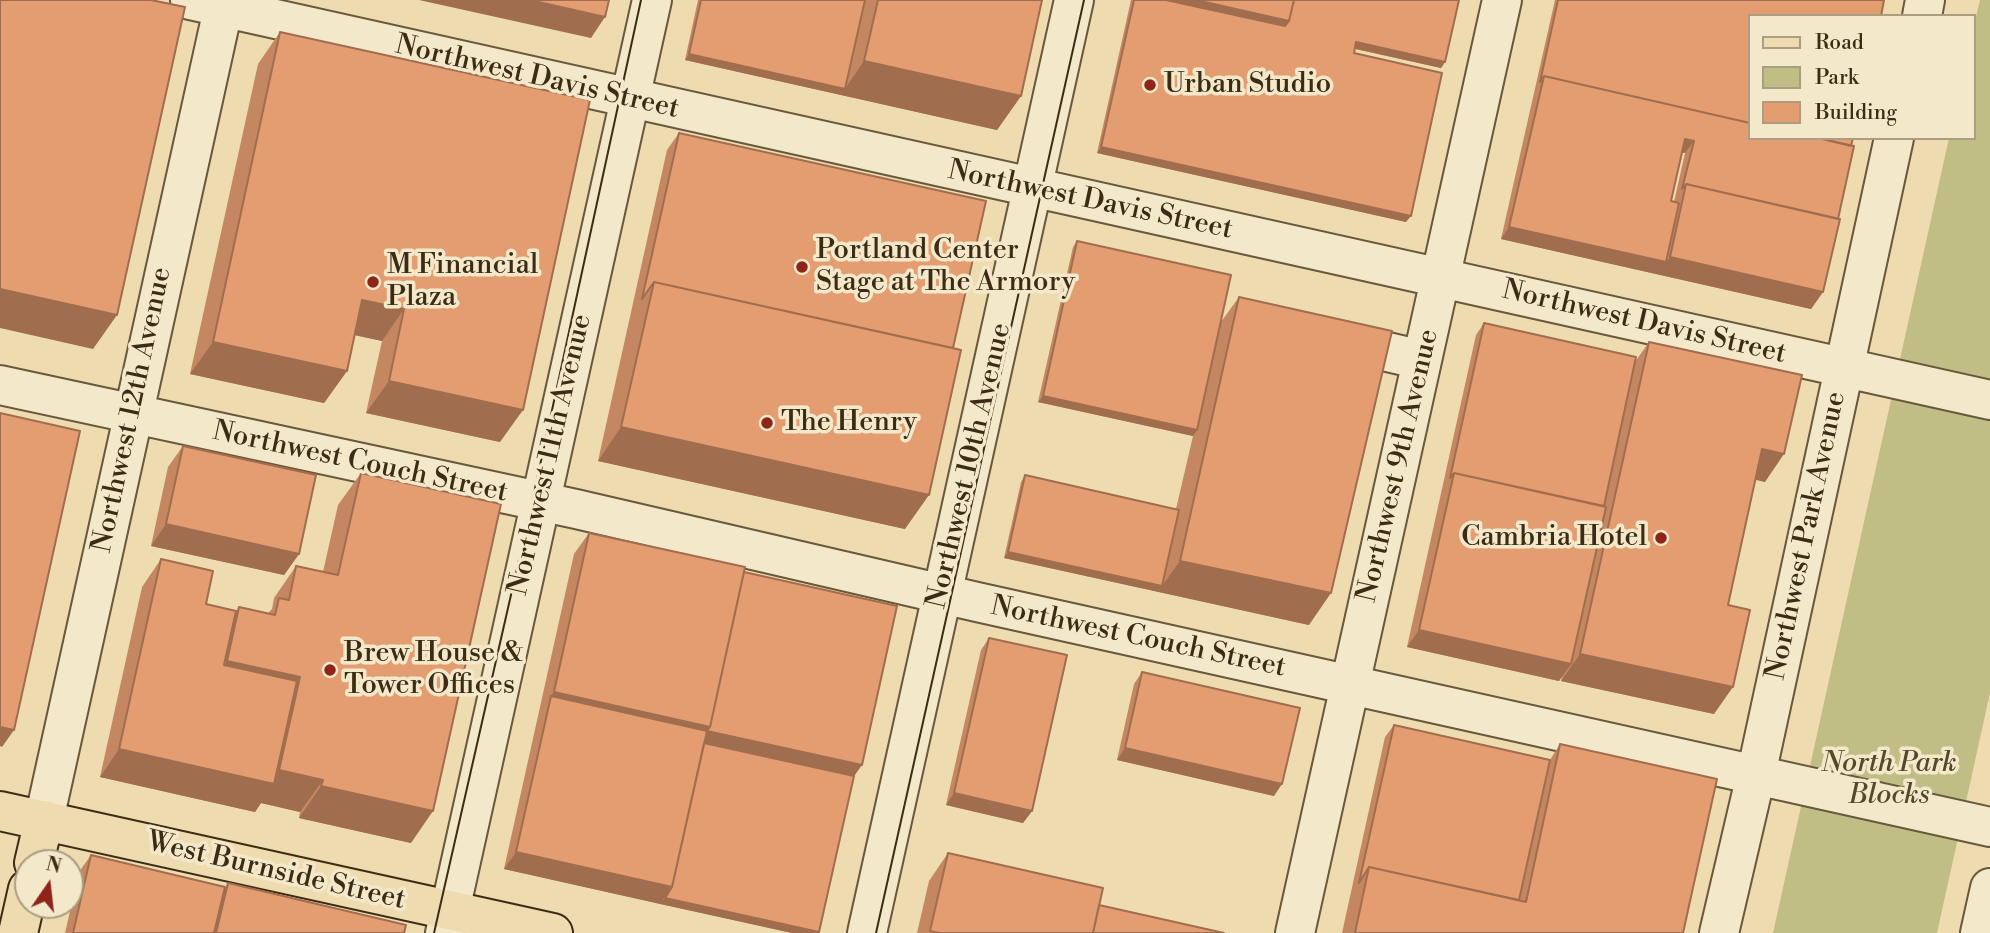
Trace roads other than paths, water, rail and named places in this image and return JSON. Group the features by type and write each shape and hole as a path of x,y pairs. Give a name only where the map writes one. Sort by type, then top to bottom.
{"main road":[{"name":"West Burnside Street","path":"0,811 447,922 553,933"},
{"path":"37,849 44,820"}],"street":[{"name":"Northwest 11th Avenue","path":"447,922 652,0"},
{"name":"Northwest 10th Avenue","path":"867,933 1074,0"},
{"name":"Northwest 9th Avenue","path":"1295,933 1502,0"},
{"name":"Northwest Davis Street","path":"213,3 1990,400"},
{"name":"Northwest 12th Avenue","path":"44,820 132,414 213,3"},
{"name":"Northwest Park Avenue","path":"1719,933 1756,775 1894,140"},
{"path":"1305,333 1422,360"},
{"name":"Northwest Couch Street","path":"0,385 541,501 942,594 1990,827"},
{"path":"1980,933 1990,888"}],"tram line":[{"path":"434,933 531,507 641,0"},
{"path":"876,933 1084,0"}],"place":[{"name":"Urban Studio","path":"1150,85"},
{"name":"Portland Center Stage at The Armory","path":"802,267"},
{"name":"M Financial Plaza","path":"373,282"},
{"name":"The Henry","path":"767,423"},
{"name":"Cambria Hotel","path":"1661,538"},
{"name":"Brew House & Tower Offices","path":"330,670"}],"park label":[{"name":"North Park Blocks","path":"1889,780"}]}
